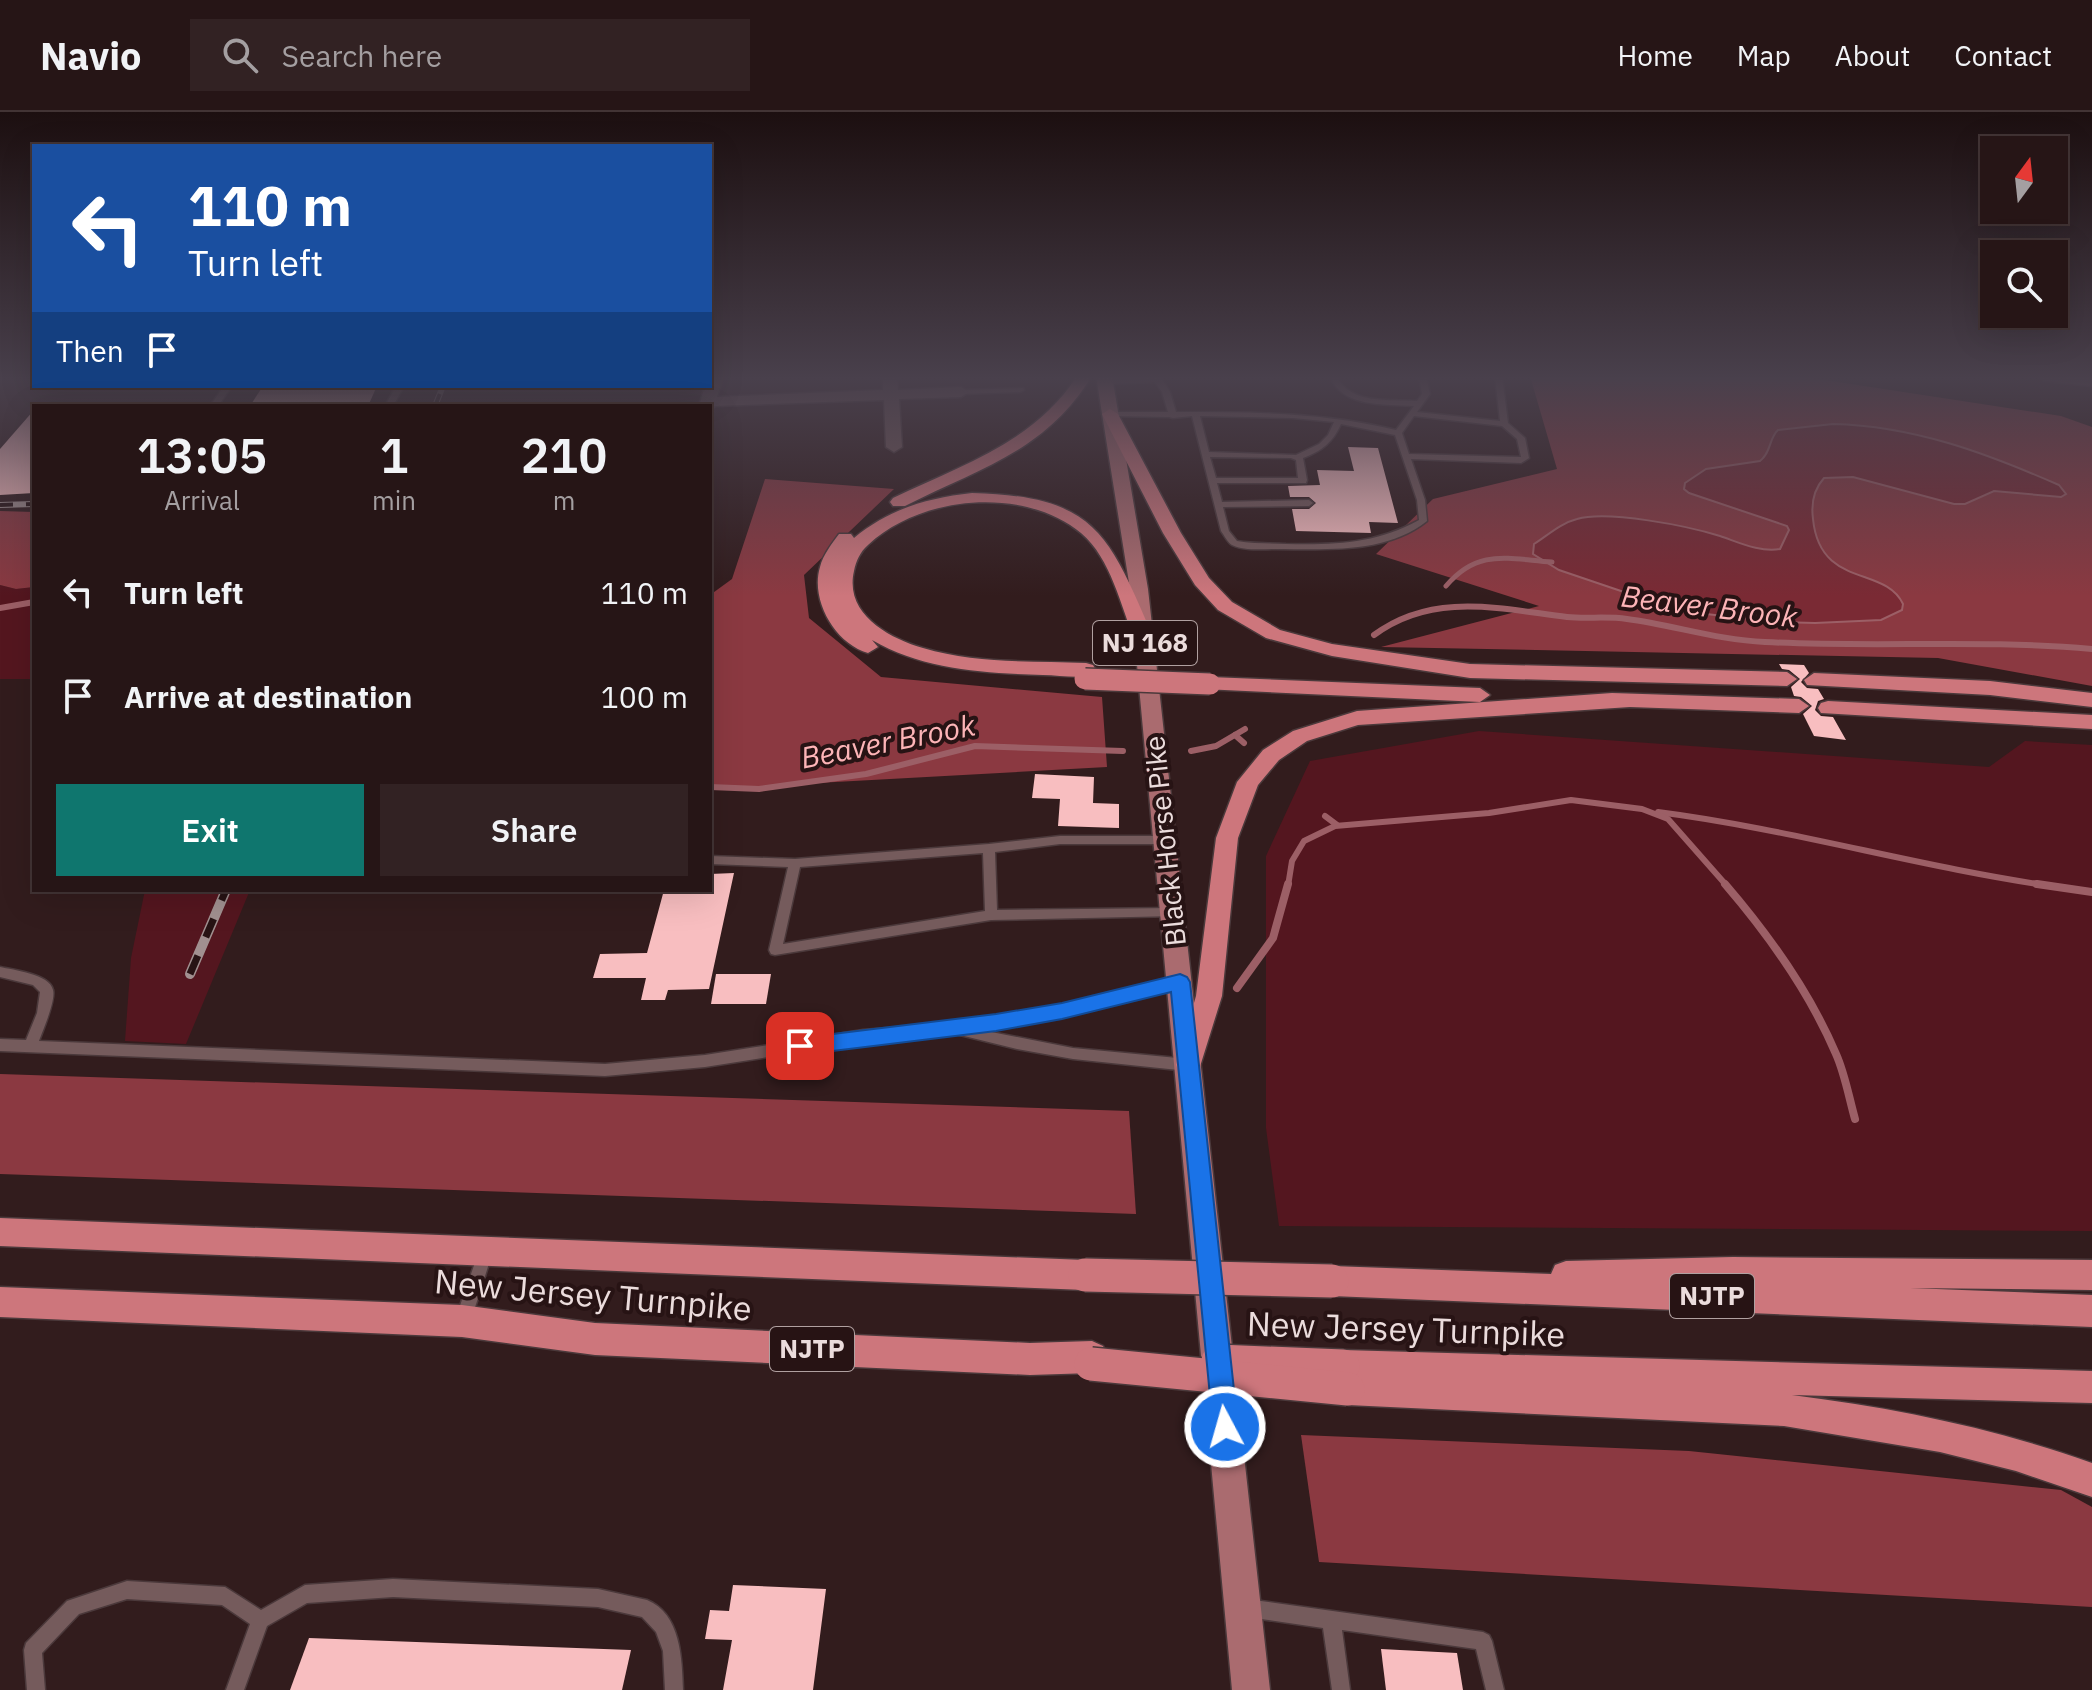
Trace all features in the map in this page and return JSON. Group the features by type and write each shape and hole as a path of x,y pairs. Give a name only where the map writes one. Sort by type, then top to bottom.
{"highway":[{"path":"1004,450 906,498 858,527 832,557 825,585 828,605 839,624 860,642 887,656 932,670 967,675 1086,674 1629,701 1799,706"},
{"path":"1129,450 1189,561 1213,594 1255,626 1321,648 1470,671 1787,679"},
{"path":"1086,674 956,662 897,646 866,627 850,608 842,586 850,556 877,528 925,506 984,499 1038,506 1072,520 1097,539 1145,641"},
{"path":"1209,679 1548,687 1641,676"},
{"path":"1814,680 1990,688 2092,700"},
{"path":"1189,1065 1209,996 1227,838 1248,782 1271,755 1300,736 1357,718 1629,701"},
{"path":"1828,708 2092,722"},
{"name":"New Jersey Turnpike","path":"9,1233 2092,1311"},
{"path":"1332,1281 1733,1272 2092,1275"},
{"name":"New Jersey Turnpike","path":"0,1302 462,1321 595,1339 1092,1360 1346,1377 2092,1387"},
{"path":"1346,1377 1784,1410 1852,1418 1919,1428 1988,1445 2092,1480"}],"main road":[{"name":"Black Horse Pike","path":"1117,450 1135,551 1145,641 1251,1690"}],"lane":[{"path":"1205,450 1225,531 1234,543 1251,546 1373,545 1407,532 1423,521 1421,500 1404,450"},
{"path":"1206,454 1296,457 1316,450"},
{"path":"1406,456 1521,461 1525,458 1523,450"},
{"path":"1213,481 1303,481 1300,459 1296,457"},
{"path":"1218,505 1309,503"},
{"path":"712,860 795,863 1060,840 1165,840"},
{"path":"989,848 991,915"},
{"path":"795,863 775,950 991,915 1173,913"},
{"path":"0,972 37,981 47,990 43,1013 30,1047"},
{"path":"0,1045 605,1070 705,1061 863,1036 954,1029 1062,1011 1180,982"},
{"path":"954,1029 1002,1041 1137,1063 1189,1065"},
{"path":"462,1321 486,1251"},
{"path":"235,1690 260,1620 305,1594 393,1588 598,1598 647,1609 663,1626 672,1651 674,1690"},
{"path":"36,1690 33,1650 73,1607 127,1590 225,1596 260,1620"},
{"path":"1243,1607 1483,1641 1495,1690"},
{"path":"1331,1620 1341,1690"}],"shaded area":[{"path":"1551,450 2092,450 2092,686 1938,658 1381,647 1539,606 1376,554 1433,499 1557,469"},
{"path":"765,479 894,489 804,575 809,618 881,677 1102,697 1107,767 712,789 712,594 732,579"},
{"path":"0,511 32,512 32,587 16,589 0,585"},
{"path":"0,585 16,589 32,587 32,679 0,679"},
{"path":"1479,731 1989,767 2025,741 2092,745 2092,1231 1279,1226 1266,1128 1266,856 1310,761"},
{"path":"145,892 249,892 186,1044 125,1041 131,958"},
{"path":"0,1074 1129,1111 1136,1214 0,1174"},
{"path":"1301,1435 1689,1451 2061,1490 2092,1507 2092,1607 1319,1562"}],"water":[{"path":"1768,450 1968,450 2059,485 2066,494 2061,497 1994,491 1965,504 1954,504 1853,477 1824,478 1813,502 1818,541 1827,556 1840,566 1894,592 1903,604 1902,610 1881,620 1776,622 1680,611 1559,570 1533,554 1534,544 1571,521 1608,516 1669,524 1757,548 1780,549 1789,530 1787,526 1684,489 1685,483 1706,469 1760,461"}],"building":[{"path":"0,450 32,450 32,493 0,495"},
{"path":"1349,450 1378,450 1398,523 1369,522 1371,533 1296,531 1292,509 1309,509 1316,503 1309,497 1290,497 1288,486 1320,485 1317,470 1354,471"},
{"path":"1779,664 1804,665 1809,673 1801,682 1807,688 1818,689 1824,699 1818,701 1815,710 1821,716 1833,717 1846,740 1814,736 1803,714 1812,706 1801,697 1794,696 1791,687 1800,679"},
{"path":"1035,774 1094,777 1093,803 1119,804 1119,828 1058,826 1060,799 1032,798"},
{"path":"734,873 709,989 668,990 665,1000 641,1000 646,978 593,978 600,954 647,953 663,892 712,892 712,874"},
{"path":"716,974 771,974 766,1004 711,1004"},
{"path":"733,1585 826,1589 813,1690 723,1690 732,1640 705,1639 710,1610 729,1611"},
{"path":"309,1638 631,1650 622,1690 290,1690"},
{"path":"1381,1649 1457,1653 1463,1690 1386,1690"}],"waterway":[{"path":"1446,586 1458,574 1482,561 1508,558 1552,562"},
{"name":"Beaver Brook","path":"0,608 32,602"},
{"name":"Beaver Brook","path":"1374,635 1420,612 1468,606 1567,617 1627,619 1765,642 2092,649"},
{"name":"Beaver Brook","path":"1191,751 1216,746 1245,729"},
{"path":"1235,735 1244,743"},
{"name":"Beaver Brook","path":"712,787 759,789 866,774 975,746 1123,751"},
{"path":"1288,886 1292,861 1304,841 1335,826 1489,813 1571,800 1642,809 1668,819 1727,886"},
{"path":"1658,812 1757,828 1952,869 2051,886"},
{"path":"1325,816 1337,825"},
{"path":"1237,988 1273,938 1288,884"},
{"path":"1725,884 1772,944 1814,1009 1839,1062 1855,1119"},
{"path":"2037,884 2092,892"}],"railway":[{"path":"0,505 32,504"},
{"path":"190,974 225,892"}],"route":[{"path":"800,1046 863,1036 954,1029 1062,1011 1180,982 1225,1427"}]}
